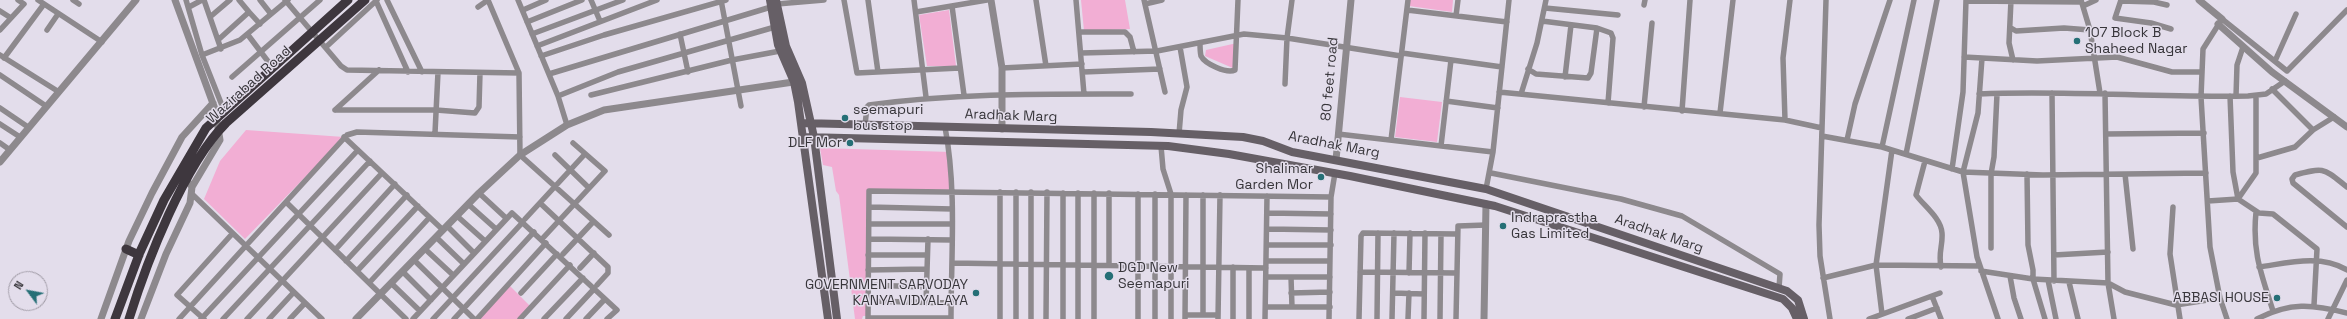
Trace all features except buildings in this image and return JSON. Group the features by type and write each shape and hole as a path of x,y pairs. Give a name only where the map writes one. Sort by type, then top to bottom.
{"highway":[{"name":"Wazirabad Road","path":"115,319 139,255 164,200 206,128 348,0"},
{"name":"Wazirabad Road","path":"129,319 154,250 218,131 228,121 323,43 364,0"},
{"path":"181,169 190,184"},
{"path":"126,249 139,255"}],"main road":[{"path":"773,3 775,27 780,51 797,82 828,319"},
{"path":"773,3 811,123 814,137 837,319"},
{"name":"Aradhak Marg","path":"802,123 1243,137 1263,141 1292,152 1486,189 1779,288 1794,296 1804,319"},
{"path":"1173,147 1176,134"},
{"name":"Aradhak Marg","path":"804,137 1161,146 1229,154 1335,173 1486,204 1776,297 1788,303 1796,319"}],"street":[{"path":"0,30 24,4 18,0"},
{"path":"38,0 102,42"},
{"path":"73,0 79,4"},
{"path":"0,160 102,42 136,0"},
{"path":"176,0 213,102 217,117 218,131"},
{"path":"186,0 202,55 228,121"},
{"path":"189,7 203,0 221,49"},
{"path":"210,17 230,0"},
{"path":"240,0 260,24"},
{"path":"260,0 271,14"},
{"path":"232,76 320,0"},
{"path":"387,0 422,72"},
{"path":"478,7 488,0 519,74 520,155 609,235"},
{"path":"518,0 558,96 567,125"},
{"path":"522,10 546,0"},
{"path":"527,22 582,0"},
{"path":"591,0 600,20"},
{"path":"532,34 623,0"},
{"path":"537,46 600,20 657,0"},
{"path":"549,74 725,20 773,3 824,0"},
{"path":"844,0 856,72 860,74 923,69 960,68"},
{"path":"868,0 878,72"},
{"path":"914,0 926,97"},
{"path":"916,12 987,0"},
{"path":"991,0 1002,68 1002,129"},
{"path":"1036,0 1046,66"},
{"path":"1076,0 1084,94"},
{"path":"1162,0 1145,2 1165,92"},
{"path":"1200,43 1200,52 1204,59 1221,68 1233,71 1236,67 1238,0"},
{"path":"1285,84 1287,38 1292,0"},
{"name":"80 feet road","path":"1336,160 1345,48 1351,0"},
{"path":"1391,140 1408,0"},
{"path":"1456,16 1458,0"},
{"path":"1486,189 1491,173 1510,0"},
{"path":"1521,94 1542,21 1546,0"},
{"path":"1682,110 1690,0"},
{"path":"1720,113 1732,0"},
{"path":"1784,120 1783,58 1790,0"},
{"path":"1826,0 1819,225 1823,278 1830,319"},
{"path":"1847,140 1855,104 1890,0"},
{"path":"1882,147 1914,0"},
{"path":"1906,154 1937,0"},
{"path":"1952,169 1963,92 1966,1 2082,3 2096,0"},
{"path":"2167,5 2154,2 2121,0 2114,18 2151,23 2171,29"},
{"path":"2199,0 2243,47 2285,81 2347,127"},
{"path":"202,55 221,49 248,35 286,1 347,70 519,74"},
{"path":"323,43 377,1 408,72"},
{"path":"541,56 604,35 723,1 728,39 741,106"},
{"path":"2011,1 2011,28 2009,43 2013,60"},
{"path":"2082,3 2090,30 2102,93 2106,134 2108,283 2114,319"},
{"path":"44,4 2,57 59,92"},
{"path":"952,6 964,94"},
{"path":"1545,8 1618,15"},
{"path":"1407,10 1507,22"},
{"path":"2220,22 2287,71 2347,10"},
{"path":"0,11 11,18"},
{"path":"218,40 249,12"},
{"path":"47,30 58,14"},
{"path":"2275,61 2296,14"},
{"path":"1542,21 1571,26 1597,28 1611,33 1614,38 1608,103"},
{"path":"2220,22 2203,50 2201,97 2210,247 2220,298 2228,319"},
{"path":"1644,107 1652,23"},
{"path":"1565,77 1571,26"},
{"path":"558,96 618,72 728,39 775,27"},
{"path":"1528,69 1536,74 1586,79 1589,76 1597,28"},
{"path":"2011,28 2016,31 2064,28 2090,30"},
{"path":"1079,32 1125,32 1130,36 1134,52"},
{"path":"680,34 688,72"},
{"path":"1081,53 1157,51 1200,43 1236,34 1287,38 1345,48 1502,67"},
{"path":"248,35 273,68"},
{"path":"1176,134 1187,87 1180,47"},
{"path":"2238,199 2233,172 2233,96 2237,65 2243,47"},
{"path":"591,95 732,60 780,51"},
{"path":"1964,57 2013,60 2095,59 2117,57 2172,72 2201,72"},
{"path":"1982,58 1976,129 1963,172 1981,268 1998,319"},
{"path":"1441,146 1451,60"},
{"path":"1002,68 1082,64"},
{"path":"1083,72 1160,69"},
{"path":"379,70 335,110 436,110 477,112 480,73"},
{"path":"435,134 438,72"},
{"path":"0,75 46,106"},
{"path":"1979,94 2102,93 2201,97 2256,96 2266,94 2285,81"},
{"path":"356,319 479,193 520,155 567,125 604,110 797,82"},
{"path":"2272,89 2313,130"},
{"path":"1499,92 1784,120 1822,128"},
{"path":"2052,93 2054,255 2051,281 2056,319"},
{"path":"865,125 867,107 870,104 926,97 964,94 1131,94"},
{"path":"1991,248 1990,174 1994,157 1997,94"},
{"path":"2238,199 2256,173 2256,96"},
{"path":"1446,101 1498,108"},
{"path":"101,319 126,249 152,193 177,146 188,130 213,102"},
{"path":"0,108 28,127"},
{"path":"2257,158 2295,147 2313,130 2334,117"},
{"path":"0,124 20,137"},
{"path":"945,127 952,191 952,319 868,318 869,192 952,191 1047,192 1332,197"},
{"path":"179,319 344,138 352,132 520,137"},
{"path":"2106,134 2204,132"},
{"path":"1338,134 1493,152"},
{"path":"1822,136 1882,147 1963,172 2054,175 2206,172"},
{"path":"344,138 395,184 429,218 445,228 474,253"},
{"path":"0,143 10,150"},
{"path":"414,260 475,319 544,241 559,221 605,171 574,143"},
{"path":"1161,146 1163,169 1171,194 1171,319"},
{"path":"232,234 177,295 202,319 358,150"},
{"path":"1882,314 1876,265 1892,150"},
{"path":"433,319 585,154"},
{"path":"555,155 589,188"},
{"path":"223,319 370,161"},
{"path":"1925,161 1916,195 1940,224 1943,234 1939,254 1941,267"},
{"path":"2347,187 2327,171 2320,169 2294,175 2292,179 2293,183 2347,227"},
{"path":"247,319 382,173"},
{"path":"1329,319 1331,214 1335,173"},
{"path":"1491,173 1621,199 1682,216 1780,274 1779,288"},
{"path":"2027,174 2026,226 2033,270 2033,280 2045,319"},
{"path":"2125,174 2133,249"},
{"path":"190,184 232,234 294,292 317,318"},
{"path":"140,319 166,254 190,203 190,184"},
{"path":"335,250 395,184"},
{"path":"1000,192 1000,319"},
{"path":"1016,192 1016,319"},
{"path":"1031,192 1032,319"},
{"path":"1046,319 1047,192"},
{"path":"479,193 506,218"},
{"path":"1063,193 1063,319"},
{"path":"1078,193 1078,319"},
{"path":"1094,193 1094,319"},
{"path":"1109,193 1109,265"},
{"path":"1138,194 1138,319"},
{"path":"1155,194 1155,319"},
{"path":"1186,195 1185,317 1203,315 1218,317 1220,195"},
{"path":"1203,195 1203,315"},
{"path":"346,260 407,196"},
{"path":"1266,319 1267,196"},
{"path":"2208,201 2238,199 2256,212 2262,214 2273,214 2317,249 2318,261 2314,305"},
{"path":"286,202 406,319"},
{"path":"540,203 594,253 609,270 596,287 566,319"},
{"path":"468,204 496,230"},
{"path":"1484,319 1486,204"},
{"path":"357,271 418,206"},
{"path":"869,207 952,209"},
{"path":"2173,207 2170,254 2176,305 2180,319"},
{"path":"2256,212 2254,234 2259,267 2274,311"},
{"path":"1267,213 1331,214"},
{"path":"413,319 506,218 512,214 524,221 534,232 560,254 583,278 596,287 605,299 617,310 607,319"},
{"path":"457,216 485,241"},
{"path":"369,283 429,218"},
{"path":"521,293 593,222"},
{"path":"869,224 952,224"},
{"path":"1456,319 1457,234 1459,225 1486,225"},
{"path":"1267,229 1331,230"},
{"path":"454,319 534,232"},
{"path":"1359,319 1361,234 1364,232 1457,234"},
{"path":"1377,319 1378,233"},
{"path":"1392,319 1394,233"},
{"path":"1409,273 1410,233"},
{"path":"1424,319 1425,233"},
{"path":"1440,319 1441,234"},
{"path":"436,237 464,264"},
{"path":"869,239 952,240"},
{"path":"926,303 926,255 928,240"},
{"path":"1267,245 1331,245"},
{"path":"425,249 453,275"},
{"path":"2054,255 2108,252"},
{"path":"580,268 594,253"},
{"path":"868,254 926,255"},
{"path":"1266,261 1330,261"},
{"path":"2259,267 2318,261 2328,262 2347,270"},
{"path":"952,263 1266,268"},
{"path":"520,319 570,265"},
{"path":"1823,278 1876,265 1981,268 2010,276 2033,280 2108,283 2129,293 2176,305 2220,298"},
{"path":"1233,267 1233,319"},
{"path":"1249,268 1249,319"},
{"path":"868,270 926,269"},
{"path":"403,272 431,300"},
{"path":"1360,272 1456,273"},
{"path":"2010,276 2014,298 2021,319"},
{"path":"1266,277 1330,277"},
{"path":"1291,277 1292,307"},
{"path":"544,319 583,278"},
{"path":"2328,319 2347,280"},
{"path":"2069,282 2078,319"},
{"path":"391,283 420,311"},
{"path":"868,285 926,287"},
{"path":"269,319 294,292"},
{"path":"1291,293 1330,292"},
{"path":"1393,293 1424,294"},
{"path":"1408,319 1409,293"},
{"path":"1869,319 1940,293"},
{"path":"1932,296 1941,319"},
{"path":"586,319 605,299"},
{"path":"868,301 952,303"},
{"path":"290,319 305,303"},
{"path":"2257,319 2274,311 2290,306 2314,305 2347,312"},
{"path":"1266,307 1330,307"},
{"path":"1908,319 1937,308"}],"shaded area":[{"path":"1081,0 1125,0 1130,29 1084,31"},
{"path":"1410,0 1453,0 1452,12 1409,6"},
{"path":"949,10 956,66 927,66 919,15"},
{"path":"1237,43 1235,69 1205,56 1206,50"},
{"path":"1400,97 1442,102 1437,142 1395,137"},
{"path":"246,130 344,137 245,239 204,199 220,161"},
{"path":"820,148 951,152 950,190 869,189 866,316 863,316 862,319 855,319 839,195 836,191 832,167 823,165"},
{"path":"509,285 532,308 522,319 479,319"}],"place":[{"name":"107 Block B Shaheed Nagar","path":"2077,41"},
{"name":"seemapuri bus stop","path":"845,118"},
{"name":"DLF Mor","path":"850,143"},
{"name":"Shalimar Garden Mor","path":"1321,177"},
{"name":"Indraprastha Gas Limited","path":"1503,226"},
{"name":"DGD New Seemapuri","path":"1109,276"},
{"name":"GOVERNMENT SARVODAY KANYA VIDYALAYA","path":"976,293"},
{"name":"ABBASI HOUSE","path":"2277,298"}]}
